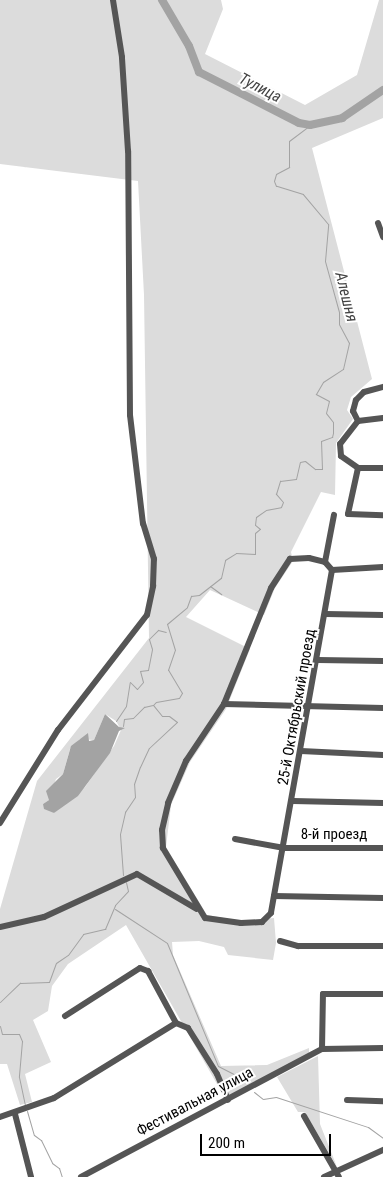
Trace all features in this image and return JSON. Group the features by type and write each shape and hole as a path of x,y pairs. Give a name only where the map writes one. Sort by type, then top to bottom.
{"street":[{"path":"0,822 58,730 147,615 153,586 154,559 143,524 130,415 128,151 122,57 113,0"},
{"path":"378,223 383,237"},
{"path":"358,420 353,411 356,400 364,392 383,387"},
{"path":"383,418 358,420 340,444 341,456 358,468 383,468"},
{"path":"358,468 348,514 383,515"},
{"path":"325,562 334,515"},
{"path":"200,911 163,848 162,830 168,803 186,761 224,704 271,588 290,558 309,558 325,562 332,570 383,567"},
{"name":"25-й Октябрьский проезд","path":"200,911 205,918 241,923 262,922 271,913 293,801 332,570"},
{"path":"326,614 383,615"},
{"path":"318,660 383,661"},
{"path":"224,704 309,708 383,708"},
{"path":"301,752 383,755"},
{"path":"293,801 383,803"},
{"path":"235,839 284,848"},
{"name":"8-й проезд","path":"284,848 383,848"},
{"path":"0,927 44,917 137,874 200,911"},
{"path":"274,896 383,898"},
{"path":"280,941 298,946 383,946"},
{"path":"65,1016 140,968 148,971 176,1024 188,1028 217,1074 228,1100"},
{"path":"383,994 323,994 322,1049 383,1048"},
{"path":"0,1117 15,1114 54,1098 176,1024"},
{"name":"Фестивальная улица","path":"81,1177 322,1049"},
{"path":"347,1100 383,1101"},
{"path":"15,1114 31,1177"},
{"path":"304,1116 337,1174"},
{"path":"324,1177 337,1174 383,1150"}],"shaded area":[{"path":"0,0 221,0 223,9 205,54 305,105 357,75 379,0 383,0 383,118 312,148 372,379 351,397 347,410 353,419 336,443 335,495 321,492 291,552 293,561 275,588 264,615 210,590 186,617 250,649 226,709 190,762 171,805 166,847 207,915 241,921 274,918 276,943 273,960 228,955 224,947 199,941 172,942 173,955 221,1066 267,1065 309,1048 309,1054 225,1098 126,925 68,964 52,986 48,1011 33,1020 51,1062 25,1074 32,1102 20,1105 7,1064 0,1064 0,909 37,781 149,638 144,295 138,181 0,164","holes":["105,714 116,721 121,730 114,746 85,787 54,813 43,804 49,800 56,779 63,774 70,749 80,739 94,740"]},
{"path":"105,714 119,727 125,728 119,731 110,753 78,796 54,813 44,809 43,804 49,800 46,791 63,774 71,746 88,733 89,741 94,740"},
{"path":"318,1056 320,1124 337,1167 305,1112 298,1112 277,1077"}],"waterway":[{"name":"Тулица","path":"162,0 189,46 199,72 299,123 310,125 342,118 383,90"},
{"name":"Алешня","path":"123,875 120,834 125,812 135,797 134,784 149,748 177,722 169,716 162,716 153,705 156,702 179,698 182,693 168,670 175,650 167,624 187,607 191,596 199,595 221,578 225,560 236,553 255,554 255,533 260,529 255,525 256,517 266,510 281,507 283,502 276,494 280,481 296,479 300,462 305,461 315,469 322,469 321,441 332,437 333,433 333,422 326,413 329,401 316,394 323,382 343,369 349,343 339,324 339,312 325,261 328,224 303,194 276,186 274,181 276,174 289,167 289,141 310,125"},
{"path":"210,586 221,594"},
{"path":"116,721 126,706 130,682 137,689 143,682 140,671 148,670 152,649 149,639 158,630 166,632"},
{"path":"123,726 124,719 133,718 144,707 153,705"},
{"name":"Алешня","path":"0,1002 20,983 49,982 56,963 68,955 83,934 105,929 115,905 128,891 126,882"},
{"path":"115,909 167,943 218,1066 247,1081"},
{"path":"0,1026 2,1034 19,1034 22,1041 19,1077 25,1105"},
{"path":"254,1092 263,1099 276,1097 368,1127 383,1138"},
{"path":"27,1111 34,1135 41,1140 52,1163 59,1168 62,1177"}]}
